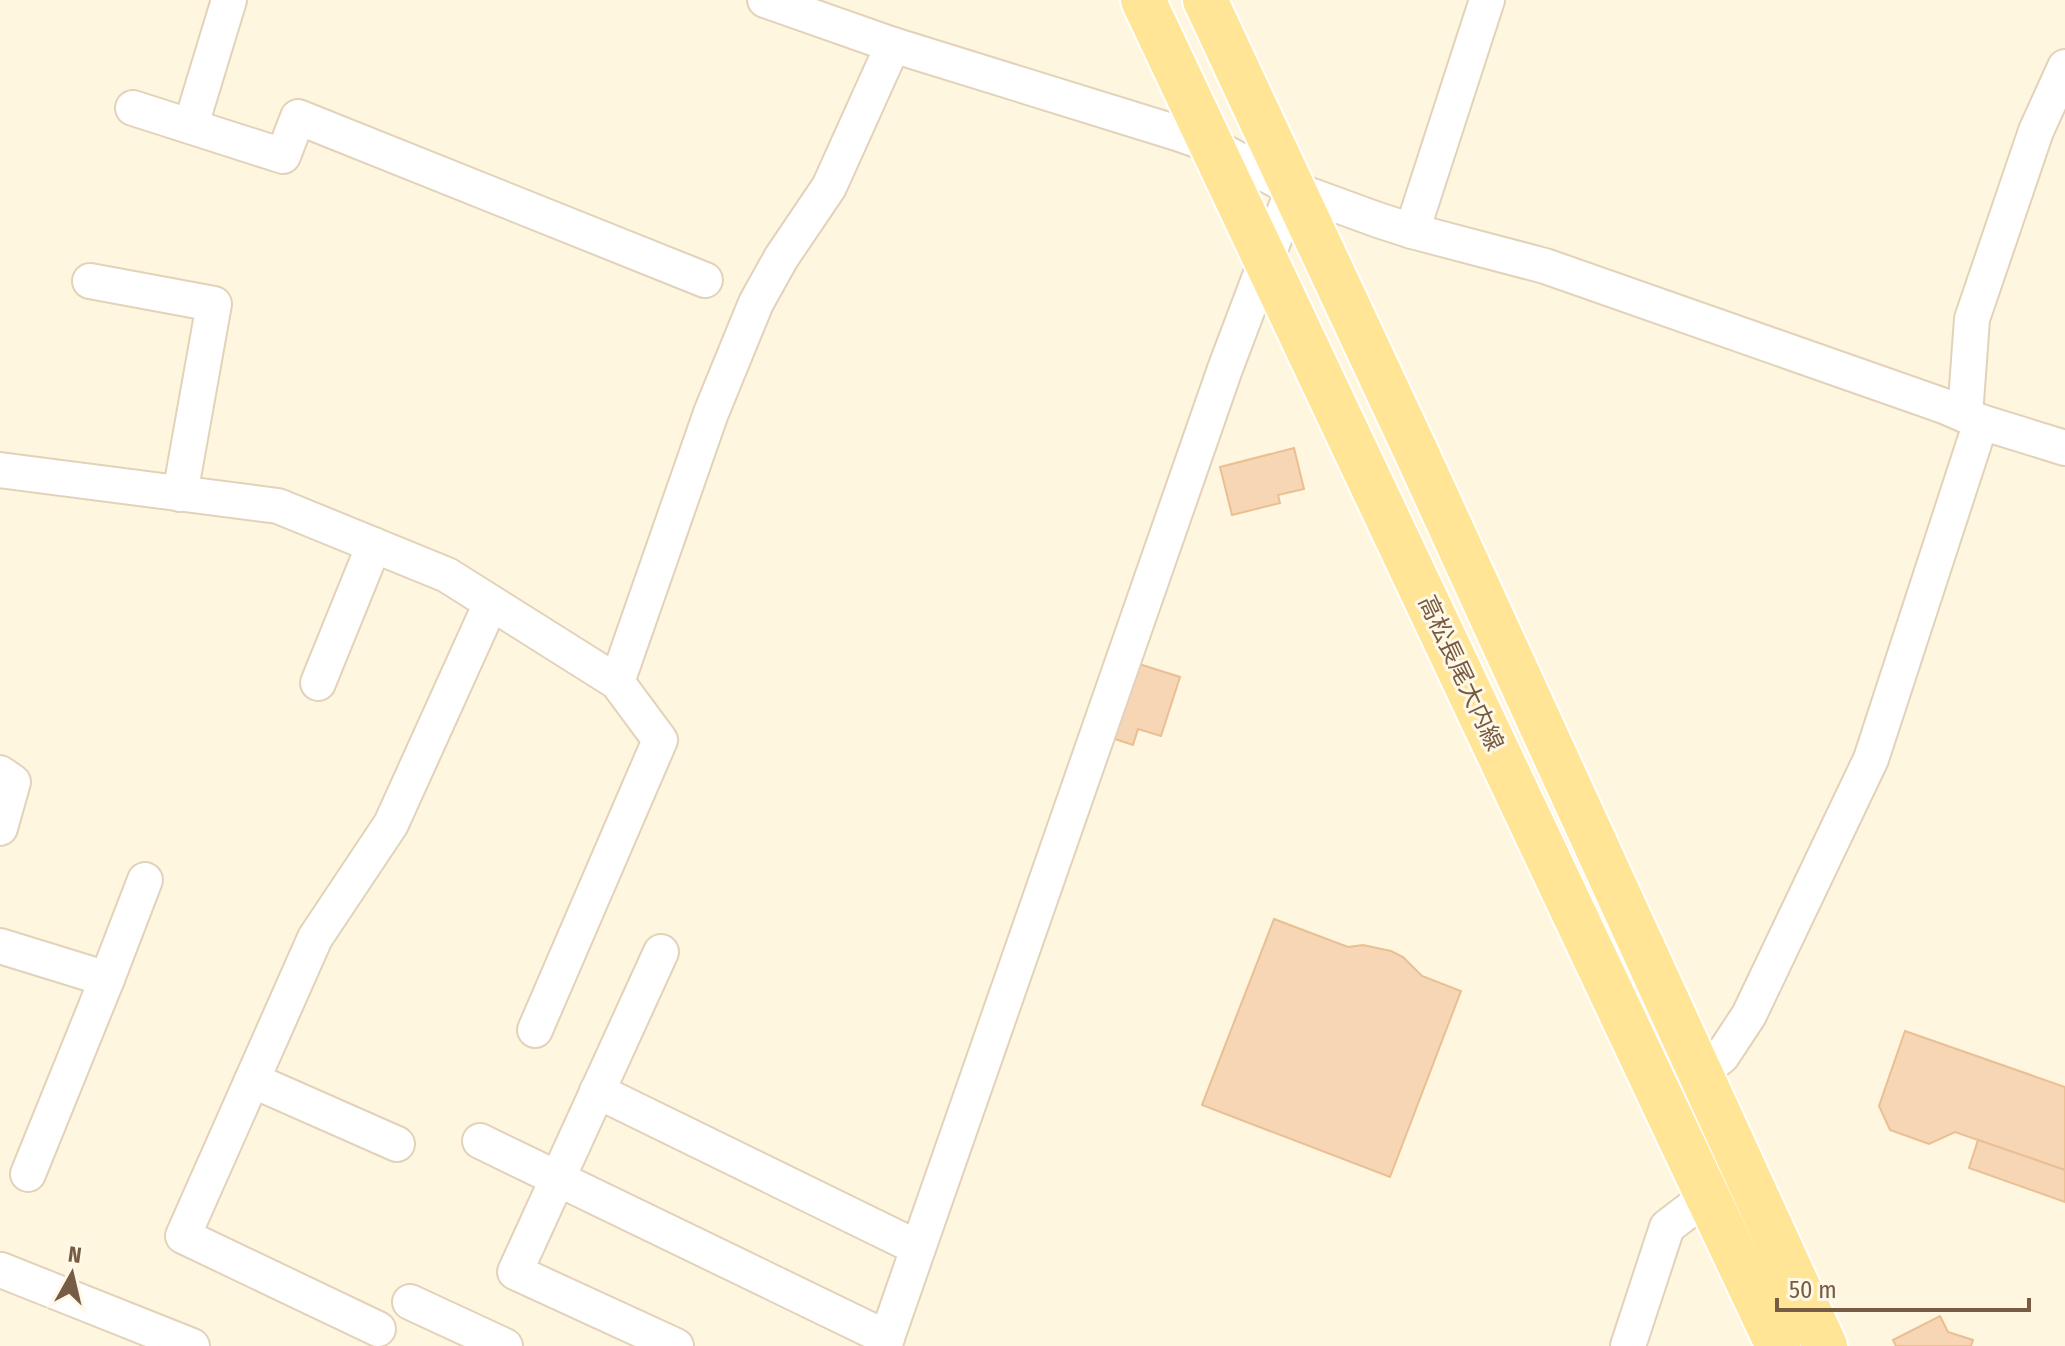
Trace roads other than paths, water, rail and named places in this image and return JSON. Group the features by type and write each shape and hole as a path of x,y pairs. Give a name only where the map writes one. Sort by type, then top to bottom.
{"main road":[{"name":"高松長尾大内線","path":"1143,0 1778,1346"},
{"path":"1205,0 1417,454 1825,1346"}],"street":[{"path":"191,125 229,0"},
{"path":"765,0 893,45 1177,133 1211,145 1293,189 1412,231 1545,266 2065,448"},
{"path":"1412,231 1487,0"},
{"path":"617,682 711,413 756,303 781,258 829,187 893,45"},
{"path":"1658,1092 1700,1073 1722,1056 1749,1015 1871,759 1973,418 1972,319 2036,131 2065,67"},
{"path":"133,108 283,156 298,117 705,280"},
{"path":"480,1141 885,1342 1225,369 1293,189"},
{"path":"90,281 214,304 180,494"},
{"path":"0,470 278,506 447,575 617,682 660,740 535,1030"},
{"path":"318,683 374,545"},
{"path":"378,1329 183,1236 315,938 391,824 491,603"},
{"path":"0,773 13,782 0,828"},
{"path":"28,1174 145,880"},
{"path":"0,946 107,979"},
{"path":"661,952 515,1272 676,1346"},
{"path":"252,1080 397,1144"},
{"path":"597,1091 918,1248"},
{"path":"1628,1346 1667,1227 1743,1169"},
{"path":"1,1270 148,1338 192,1346"},
{"path":"410,1302 505,1346"}]}
